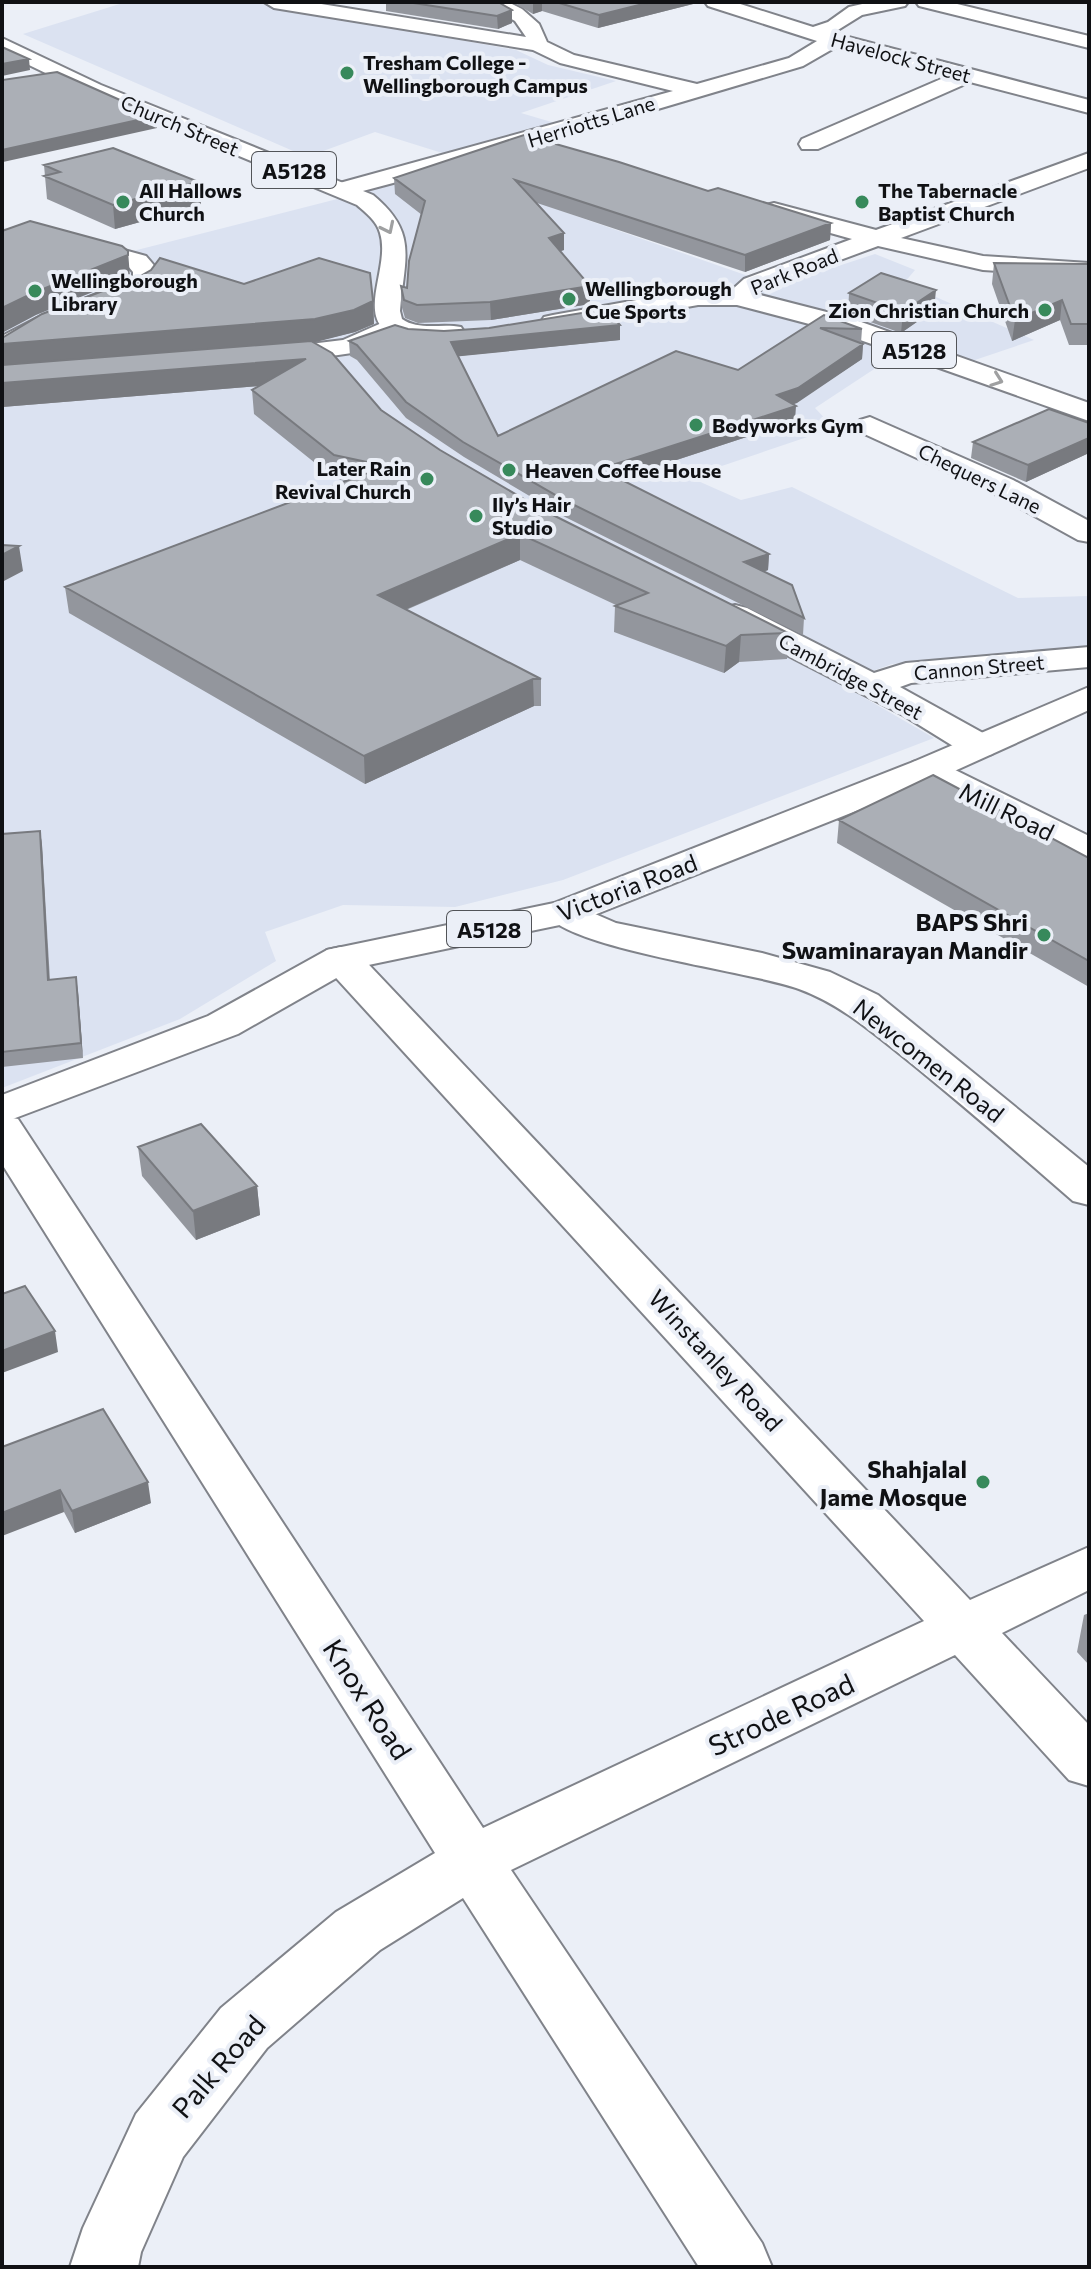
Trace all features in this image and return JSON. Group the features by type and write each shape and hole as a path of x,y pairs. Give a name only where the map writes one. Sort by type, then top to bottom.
{"street":[{"path":"274,2 538,45 567,59 692,90"},
{"path":"491,2 522,16 535,29 538,45"},
{"name":"Havelock Street","path":"715,2 824,37 1089,107"},
{"name":"Herriotts Lane","path":"344,189 525,141 796,62 856,11 898,2"},
{"path":"926,2 1089,42"},
{"name":"Church Street","path":"2,44 177,124 365,200 380,213 394,239 385,313 393,326"},
{"path":"34,79 65,74"},
{"path":"810,144 969,75"},
{"path":"525,141 567,154"},
{"name":"Park Road","path":"523,328 698,297 737,297 753,284 1089,160"},
{"path":"758,206 930,253 983,263 1089,270"},
{"path":"2,352 23,334 130,294 146,282 146,270 137,261 48,236"},
{"name":"A5128","path":"737,297 841,324 1089,413"},
{"path":"241,359 317,353 365,341 393,326 431,335 477,331"},
{"path":"317,353 345,368 352,377"},
{"name":"Chequers Lane","path":"870,426 1002,486 1089,533"},
{"name":"Cambridge Street","path":"710,603 979,746"},
{"name":"Cannon Street","path":"871,686 906,673 1089,657"},
{"name":"A5128","path":"979,746 1089,697"},
{"name":"Victoria Road","path":"2,1110 223,1025 341,959 565,913 926,770 979,746"},
{"name":"Mill Road","path":"926,770 1089,851"},
{"name":"Newcomen Road","path":"565,913 604,932 762,965 816,981 863,1004 955,1077 1089,1191"},
{"name":"Winstanley Road","path":"341,959 1089,1763"},
{"name":"Knox Road","path":"2,1129 472,1861 738,2267"},
{"name":"Strode Road","path":"472,1861 1089,1567"},
{"name":"Palk Road","path":"104,2267 107,2251 159,2136 244,2028 358,1931 472,1861"}],"shaded area":[{"name":"Tresham College - Wellingborough Campus","path":"126,2 251,2 516,50 548,65 616,81 521,113 565,126 455,157 375,132 307,157 23,34"},
{"path":"447,171 777,286 875,254 915,270 904,283 1034,340 969,362 917,347 894,356 815,408 834,428 689,477 741,500 792,487 1018,598 1089,596 1089,647 892,664 839,683 934,738 563,880 455,907 343,905 265,932 276,961 180,1019 2,1088 2,227 21,233 57,228 133,251"}],"building":[{"path":"407,2 498,2 512,10 497,16"},
{"path":"556,2 651,2 599,15"},
{"path":"2,47 29,59 2,64"},
{"path":"57,72 156,116 2,150 2,80"},
{"path":"524,135 708,191 718,188 831,223 745,255 515,180 564,233 549,238 590,286 490,302 417,305 404,300 401,286 407,288 409,261 425,201 394,178"},
{"path":"113,148 199,182 113,205 44,176 60,172 44,165"},
{"path":"30,221 122,246 128,255 2,308 2,231"},
{"path":"160,258 244,284 319,258 370,273 373,301 354,310 315,319 2,344 2,338 42,314 137,278 151,270"},
{"path":"994,263 1089,264 1089,324 1071,324 1062,300 1015,320"},
{"path":"881,273 936,290 903,312 849,293"},
{"path":"606,309 620,325 451,342 498,436 676,351 738,370 824,315 862,329 820,328 863,344 798,388 777,395 796,406 600,469 769,554 744,562 792,585 804,618 566,501 463,442 406,402 357,345 349,341 395,325 444,331 489,328"},
{"path":"311,341 332,353 381,410 440,450 541,509 788,633 741,635 726,646 615,606 648,593 520,534 378,595 541,679 533,679 364,756 65,587 386,466 334,455 252,390 306,359 2,383 2,365"},
{"path":"1049,409 1089,423 1089,438 1028,465 973,442"},
{"path":"2,545 19,546 2,555"},
{"name":"BAPS Shri Swaminarayan Mandir","path":"933,775 1089,858 1089,961 839,820"},
{"path":"40,831 48,980 76,977 81,1043 2,1052 2,834"},
{"path":"201,1124 257,1186 193,1211 138,1147"},
{"path":"25,1286 55,1331 2,1351 2,1294"},
{"path":"103,1409 148,1482 72,1511 60,1490 2,1513 2,1447"}],"place":[{"name":"Tresham College - Wellingborough Campus","path":"347,73"},
{"name":"All Hallows Church","path":"123,202"},
{"name":"The Tabernacle Baptist Church","path":"862,202"},
{"name":"Wellingborough Library","path":"35,291"},
{"name":"Wellingborough Cue Sports","path":"569,299"},
{"name":"Zion Christian Church","path":"1045,310"},
{"name":"Bodyworks Gym","path":"696,425"},
{"name":"Heaven Coffee House","path":"509,470"},
{"name":"Later Rain Revival Church","path":"427,479"},
{"name":"Ily’s Hair Studio","path":"476,516"},
{"name":"BAPS Shri Swaminarayan Mandir","path":"1044,935"},
{"name":"Shahjalal Jame Mosque","path":"983,1482"}]}
